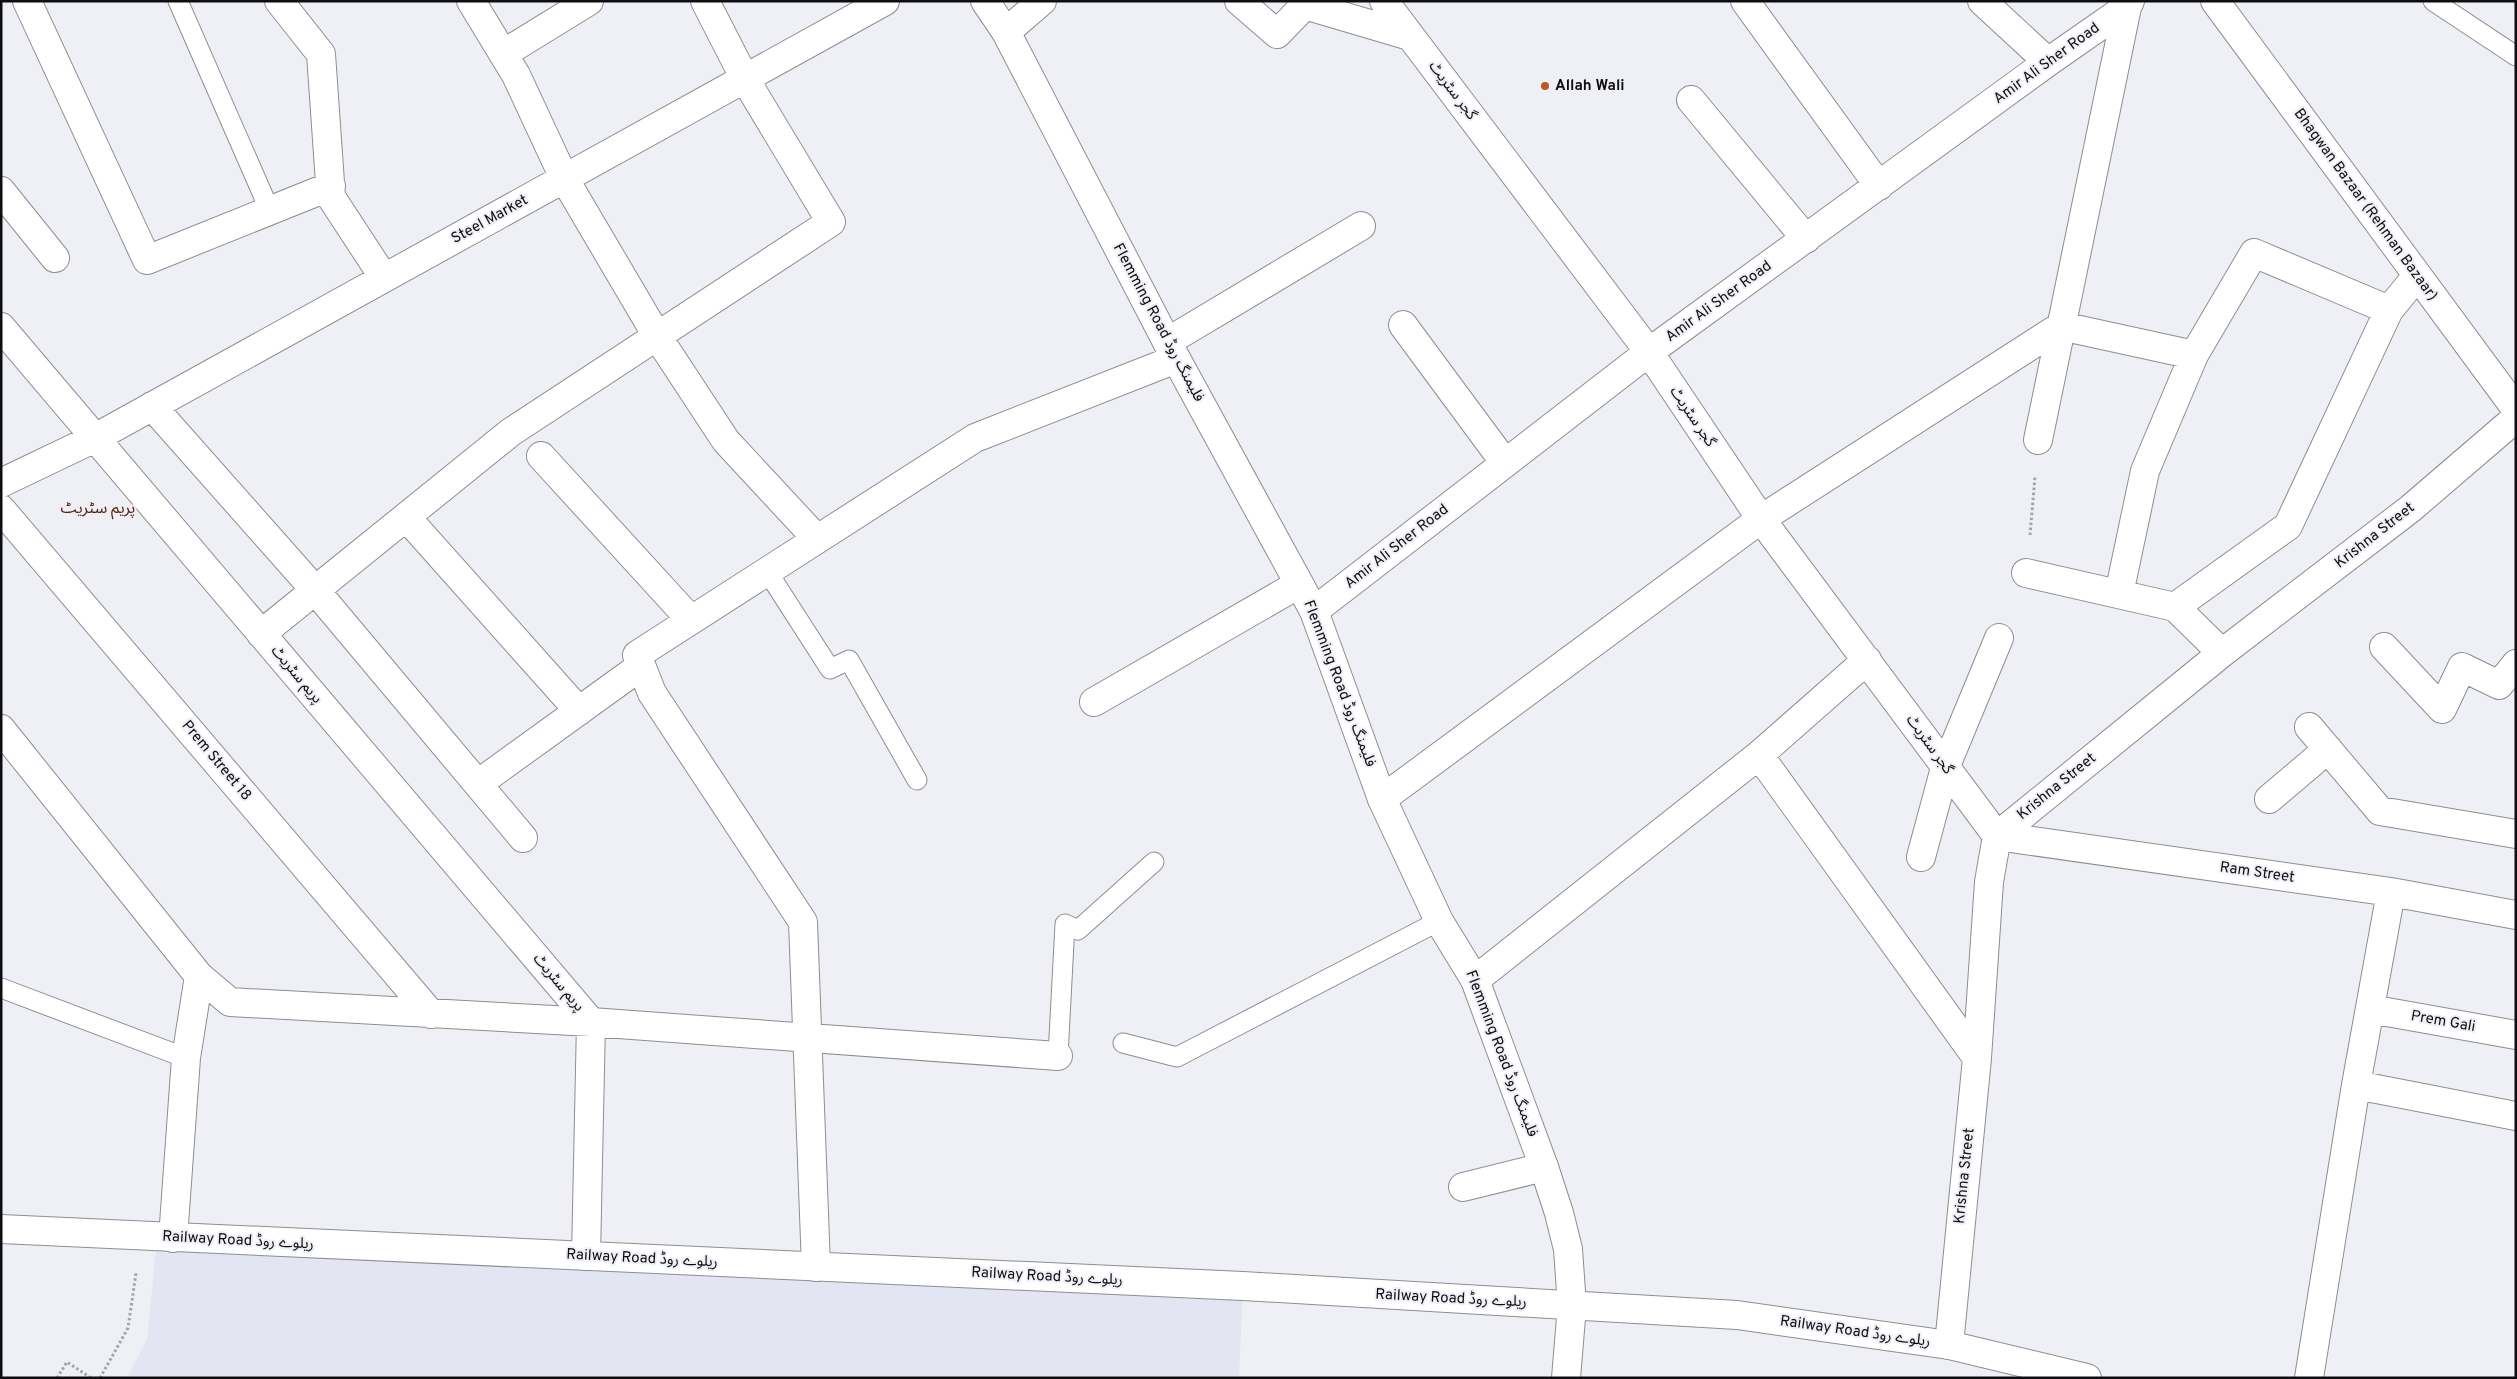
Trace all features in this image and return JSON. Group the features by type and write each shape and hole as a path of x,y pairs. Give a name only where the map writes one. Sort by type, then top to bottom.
{"street":[{"path":"27,1 147,260 331,186"},
{"path":"279,1 321,54 331,198 384,278"},
{"path":"471,1 516,75 564,178 657,336 726,441 816,539"},
{"path":"503,54 589,1"},
{"path":"262,634 511,432 831,222 745,79 705,1"},
{"name":"Steel Market","path":"1,483 95,438 885,1"},
{"name":"Flemming Road فلیمنگ روڈ","path":"984,1 1006,32 1171,350 1314,611 1382,799 1440,921 1475,980 1544,1167 1568,1249 1572,1306 1566,1378"},
{"path":"1006,32 1042,1"},
{"path":"1239,1 1277,34 1305,5 1410,36"},
{"name":"گجر سٹریٹ","path":"1384,1 1649,352 1760,519 1997,836"},
{"path":"1745,1 1879,186"},
{"path":"1982,1 2048,62"},
{"name":"Bhagwan Bazaar (Rehman Bazaar)","path":"2215,1 2516,410"},
{"path":"2038,440 2129,4"},
{"name":"Amir Ali Sher Road","path":"1314,611 1649,352 2129,4"},
{"path":"1691,100 1806,239"},
{"path":"1,191 55,258"},
{"path":"816,1267 809,1037 803,922 652,693 637,655 975,438 1171,350 1361,226"},
{"path":"2118,594 2145,471 2194,355 2254,253 2389,310"},
{"path":"2175,607 2288,526 2389,310 2417,276"},
{"path":"1403,325 1505,463"},
{"path":"1382,799 1760,519 2061,326 2194,355"},
{"name":"پریم سٹریٹ","path":"1,327 591,1022"},
{"path":"152,406 315,590 479,783 523,838"},
{"name":"Krishna Street","path":"1948,1345 1977,1058 1989,882 1997,836 2222,653 2410,509 2516,418"},
{"path":"541,456 691,620"},
{"name":"Prem Street 18","path":"1,509 431,1014"},
{"path":"406,517 579,711"},
{"path":"2026,573 2175,607 2222,653"},
{"path":"1094,702 1299,584"},
{"path":"1921,857 1945,768 1999,638"},
{"path":"2384,647 2442,709 2462,667 2499,685 2516,664"},
{"path":"1475,980 1759,756 1867,660"},
{"path":"479,783 641,666"},
{"path":"2309,727 2380,811 2516,834"},
{"path":"1,729 199,976 230,1002 591,1022 1058,1056"},
{"path":"2269,800 2328,749"},
{"path":"1759,756 1977,1058"},
{"name":"Ram Street","path":"1997,836 2391,892 2516,915"},
{"path":"2309,1378 2356,1085 2391,892"},
{"path":"173,1238 186,1058 199,976"},
{"name":"Prem Gali","path":"2370,1009 2516,1035"},
{"path":"586,1256 591,1022"},
{"path":"2356,1085 2516,1116"},
{"path":"1463,1187 1544,1167"},
{"name":"Railway Road ریلوے روڈ","path":"1,1229 1253,1287 1737,1315 1948,1345 2086,1378"}],"lane":[{"path":"178,1 270,210"},
{"path":"2433,1 2516,56"},
{"path":"767,571 830,669 849,660 917,780"},
{"path":"1058,1056 1065,924 1078,930 1154,862"},
{"path":"1123,1043 1177,1057 1440,921"},
{"path":"1,988 186,1058"}],"path":[{"path":"2026,573 2038,440"},
{"path":"100,1378 128,1328 141,1236"},
{"path":"57,1378 67,1362 91,1378"}],"shaded area":[{"path":"156,1250 1025,1277 1243,1286 1239,1378 127,1378 147,1339"}],"place":[{"name":"Allah Wali","path":"1545,86"}],"district":[{"name":"پریم سٹریٹ","path":"98,509"}]}
